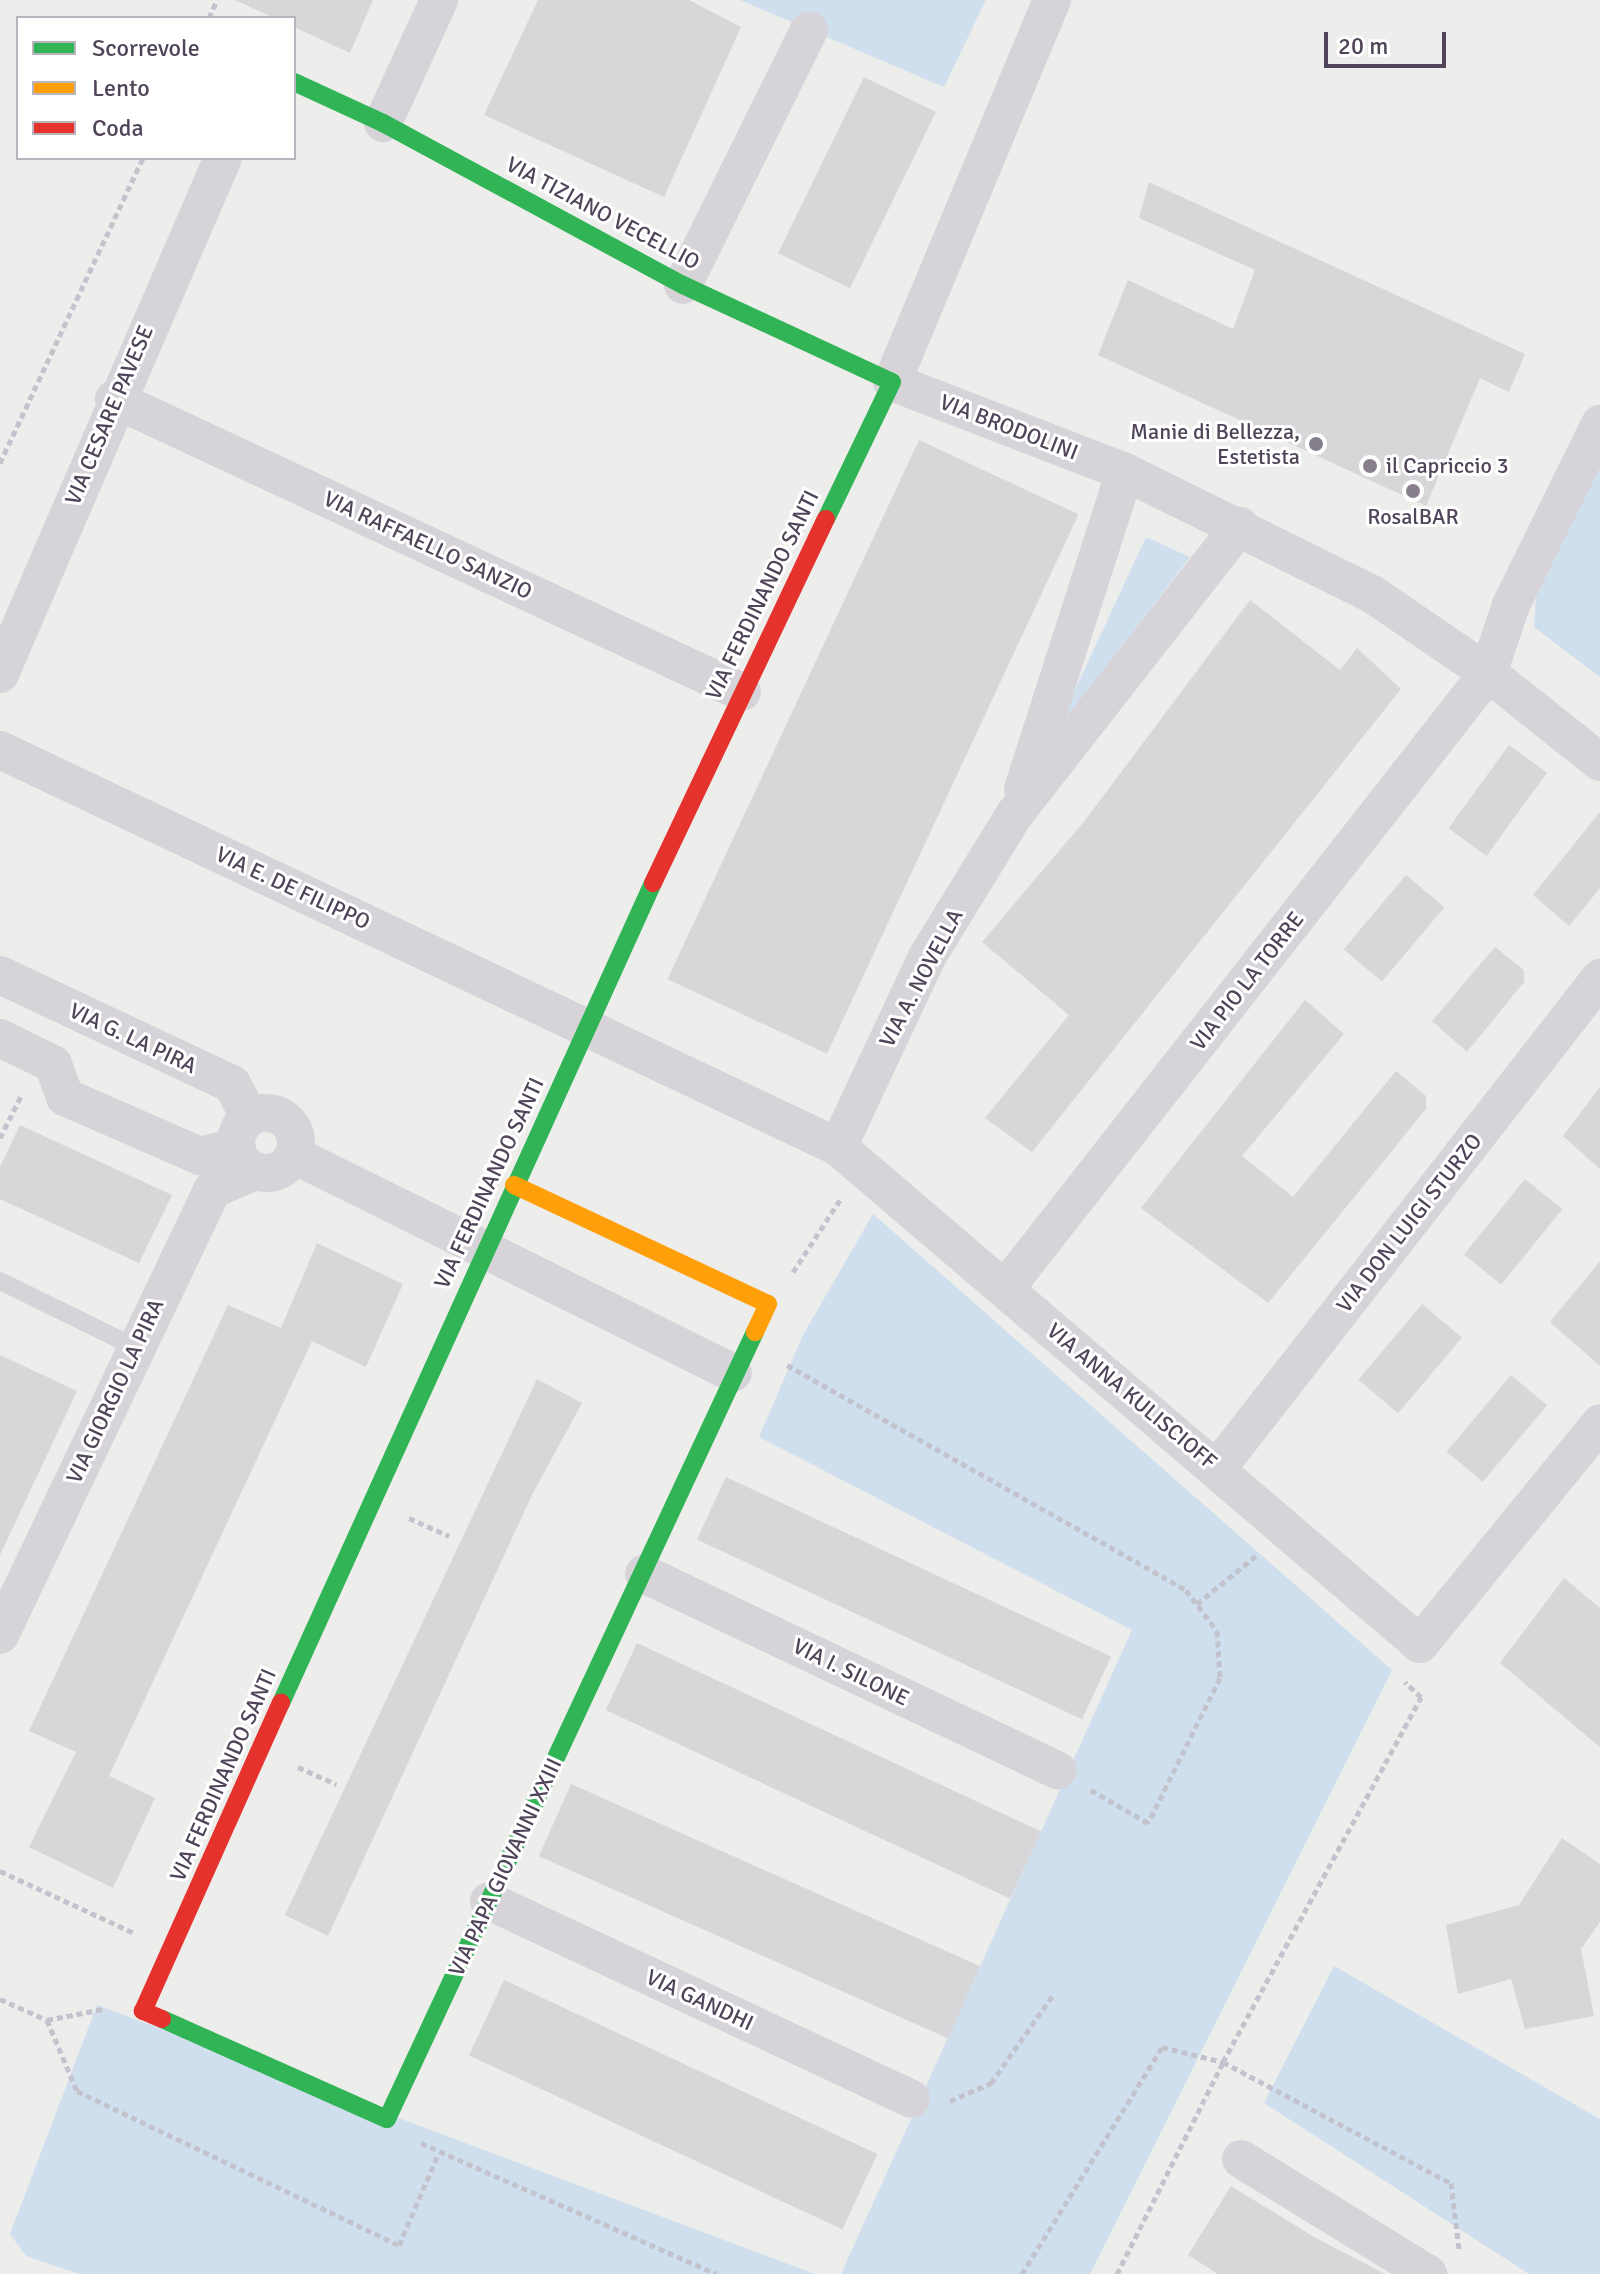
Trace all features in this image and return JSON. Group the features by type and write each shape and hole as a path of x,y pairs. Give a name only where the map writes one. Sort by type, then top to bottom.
{"street":[{"path":"383,123 439,0"},
{"path":"892,382 1052,0"},
{"path":"683,285 809,30"},
{"name":"VIA TIZIANO VECELLIO","path":"296,83 383,123 683,285 892,382"},
{"name":"VIA CESARE PAVESE","path":"0,674 114,399 222,160"},
{"name":"VIA BRODOLINI","path":"892,382 1125,472 1240,526 1372,594 1488,673 1600,762"},
{"name":"VIA FERDINANDO SANTI","path":"143,2011 587,1026 742,692 892,382"},
{"name":"VIA RAFFAELLO SANZIO","path":"114,399 742,692"},
{"path":"1488,673 1511,605 1600,424"},
{"name":"VIA A. NOVELLA","path":"1014,815 1125,472"},
{"name":"VIA A. NOVELLA","path":"838,1147 927,957 1014,815 1240,526"},
{"name":"VIA PIO LA TORRE","path":"1005,1289 1488,673"},
{"name":"VIA E. DE FILIPPO","path":"0,750 587,1026"},
{"name":"VIA G. LA PIRA","path":"0,975 232,1084 247,1145"},
{"name":"VIA DON LUIGI STURZO","path":"1217,1469 1600,978"},
{"name":"VIA ANNA KULISCIOFF","path":"587,1026 838,1147 1420,1644 1600,1423"},
{"path":"0,1038 53,1064 65,1097 200,1156 247,1145 282,1118 295,1134 294,1155 275,1171 247,1145"},
{"name":"VIA GIORGIO LA PIRA","path":"0,1635 212,1190 247,1145"},
{"path":"294,1155 483,1253 740,1358"},
{"name":"VIA PAPA GIOVANNI XXIII","path":"387,2119 644,1574 740,1358 768,1304 514,1185"},
{"name":"VIA I. SILONE","path":"644,1574 1058,1771"},
{"name":"VIA GANDHI","path":"489,1901 911,2099"},
{"path":"143,2011 387,2119"},
{"path":"1241,2159 1444,2266"}],"lane":[{"path":"0,1281 135,1347"}],"path":[{"path":"0,463 142,160"},
{"path":"788,1280 845,1191"},
{"path":"740,1358 1186,1590 1197,1604 1217,1631 1220,1678 1148,1823 1058,1771"},
{"path":"1247,1543 1270,1563"},
{"path":"1197,1604 1259,1553"},
{"path":"1117,2274 1223,2062 1421,1697 1402,1679"},
{"path":"0,1871 171,1950"},
{"path":"911,2099 924,2104 965,2099 991,2083 1053,1995"},
{"path":"0,1999 47,2020 120,2005 143,2011"},
{"path":"47,2020 77,2091 399,2245 438,2155"},
{"path":"1022,2274 1162,2047 1223,2062 1451,2183 1444,2266"},
{"path":"387,2119 438,2155 716,2274"}],"shaded area":[{"path":"740,0 986,0 944,87"},
{"path":"1600,465 1600,677 1534,627 1536,597"},
{"path":"1146,537 1190,557 1053,737"},
{"path":"873,1214 1392,1670 1090,2274 841,2274 1132,1630 759,1437 803,1335"},
{"path":"1334,1966 1600,2119 1600,2274 1529,2274 1264,2103"},
{"path":"97,2005 815,2274 79,2274 26,2256 10,2234"}],"building":[{"path":"235,0 373,0 350,53 296,28 296,16 270,16"},
{"path":"538,0 689,0 741,27 664,197 484,115"},
{"path":"864,77 936,112 850,288 778,253"},
{"path":"1149,182 1525,354 1509,392 1480,378 1426,506 1098,355 1128,280 1233,329 1255,270 1139,218"},
{"path":"919,440 1079,514 827,1054 668,979"},
{"path":"1250,600 1340,670 1357,648 1401,689 1032,1152 985,1118 1069,1015 982,942 1086,819"},
{"path":"1509,745 1547,773 1486,856 1448,828"},
{"path":"1600,812 1600,888 1569,926 1533,895"},
{"path":"1406,875 1444,907 1382,981 1344,949"},
{"path":"1495,947 1524,970 1524,982 1467,1052 1432,1021"},
{"path":"1305,1000 1344,1034 1242,1156 1293,1197 1396,1071 1426,1096 1426,1109 1268,1303 1141,1208"},
{"path":"1600,1087 1600,1169 1563,1136"},
{"path":"20,1125 172,1195 139,1263 0,1199 0,1167"},
{"path":"1525,1179 1562,1209 1501,1285 1464,1254"},
{"path":"317,1243 403,1284 366,1367 312,1341 109,1776 155,1798 113,1888 29,1847 76,1752 29,1731 228,1305 281,1328"},
{"path":"1600,1261 1600,1366 1550,1322"},
{"path":"1422,1304 1462,1337 1398,1413 1358,1380"},
{"path":"0,1355 77,1391 0,1555"},
{"path":"1511,1375 1547,1405 1483,1482 1447,1452"},
{"path":"537,1379 582,1403 532,1495 328,1936 285,1915"},
{"path":"726,1477 1111,1657 1082,1719 697,1540"},
{"path":"1564,1578 1600,1608 1600,1747 1500,1663"},
{"path":"637,1643 1041,1831 1010,1899 606,1710"},
{"path":"571,1784 980,1966 948,2038 539,1856"},
{"path":"1562,1838 1600,1864 1600,1922 1581,1949 1594,2016 1525,2029 1511,1979 1458,1994 1446,1925 1519,1905"},
{"path":"504,1980 877,2154 842,2229 469,2055"},
{"path":"1231,2186 1314,2237 1385,2274 1218,2274 1188,2255"}],"traffic: fast":[{"path":"296,83 383,123 683,285 892,382 826,519"},
{"path":"281,1703 653,883"},
{"path":"162,2019 387,2119 755,1332"}],"traffic: slow":[{"path":"514,1185 768,1304 755,1332"}],"traffic: jam":[{"path":"653,883 826,519"},
{"path":"162,2019 143,2011 281,1703"}],"place":[{"name":"Manie di Bellezza, Estetista","path":"1316,444"},
{"name":"il Capriccio 3","path":"1370,466"},
{"name":"RosalBAR","path":"1413,491"}]}
